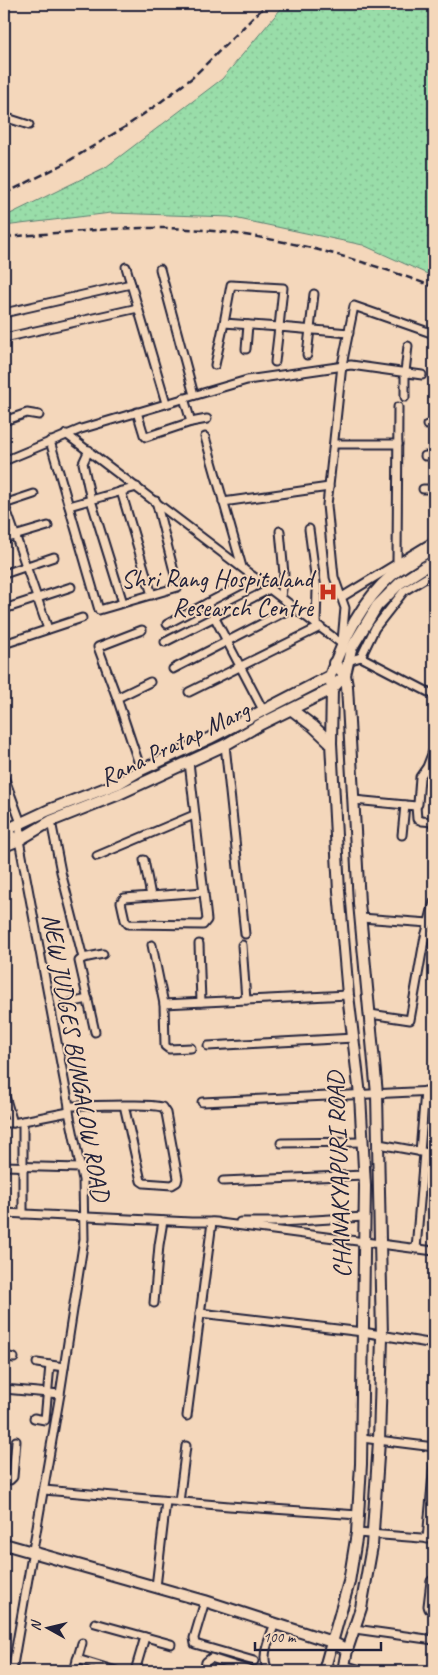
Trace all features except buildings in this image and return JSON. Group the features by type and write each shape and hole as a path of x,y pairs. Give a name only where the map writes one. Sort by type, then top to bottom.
{"street":[{"path":"4,117 29,125"},
{"path":"126,267 166,403"},
{"path":"160,269 194,395"},
{"path":"4,312 131,284"},
{"path":"215,365 231,286 284,288 275,362"},
{"path":"307,355 314,294"},
{"path":"342,644 345,608 334,577 327,505 342,365 354,306 434,334"},
{"path":"4,338 138,308"},
{"path":"224,323 348,333"},
{"path":"246,349 248,325"},
{"path":"405,398 408,346"},
{"path":"4,461 66,434 247,380 342,365 422,375"},
{"path":"184,398 191,422"},
{"path":"397,564 398,407"},
{"path":"137,412 144,436 146,437 191,422 207,419"},
{"path":"4,421 27,413 39,415"},
{"path":"66,434 342,644"},
{"path":"204,437 242,567"},
{"path":"50,441 99,610 178,587 156,501"},
{"path":"334,444 398,444"},
{"path":"89,450 83,463 91,500 123,603"},
{"path":"425,456 434,456"},
{"path":"69,506 136,486"},
{"path":"223,502 329,487"},
{"path":"423,489 434,489"},
{"path":"121,491 152,595"},
{"path":"34,494 4,504 48,629"},
{"path":"4,539 48,526"},
{"path":"310,529 317,590 318,625"},
{"path":"280,531 284,574 281,597"},
{"path":"342,596 434,541"},
{"path":"330,676 342,644 368,599 393,574 434,548"},
{"path":"4,574 54,557"},
{"path":"364,1671 344,1668 347,1650 361,1608 373,1534 380,1440 382,1336 380,1144 378,1094 361,918 345,675 352,649 377,606 400,583 434,561"},
{"path":"361,657 375,628 404,591 434,573"},
{"path":"167,624 256,578"},
{"path":"4,609 71,587"},
{"path":"165,642 270,588"},
{"path":"207,603 263,710"},
{"path":"173,669 294,607"},
{"path":"10,642 82,618"},
{"path":"189,692 241,668 318,625"},
{"path":"141,770 98,647 142,630"},
{"path":"348,661 361,657 434,695"},
{"path":"334,663 345,675"},
{"name":"Rana Pratap Marg","path":"4,846 51,822 119,794 225,745 332,689 345,675"},
{"name":"Rana Pratap Marg","path":"5,831 49,810 119,783 141,770 210,738 330,676"},
{"name":"CHANAKYAPURI ROAD","path":"324,1671 349,1582 357,1533 362,1438 364,1243 363,1142 339,891 331,744 332,689 330,676"},
{"path":"117,698 150,682"},
{"path":"292,710 313,726 331,744"},
{"path":"225,745 245,934"},
{"path":"434,749 427,767 420,777 418,804 416,806 417,819 434,822"},
{"path":"189,762 194,815 204,892 207,920 202,925 128,924 125,920 121,902 124,898 204,892"},
{"name":"NEW JUDGES BUNGALOW ROAD","path":"4,777 21,824 19,840 83,1180 84,1217 84,1239 60,1394 34,1553 12,1671"},
{"path":"354,800 416,806"},
{"path":"402,835 405,805"},
{"path":"97,856 194,815"},
{"path":"4,819 5,831 19,840"},
{"path":"51,822 61,872 83,958"},
{"path":"144,860 151,896"},
{"path":"370,1014 410,1020 434,902"},
{"path":"361,918 429,923"},
{"path":"426,934 434,935"},
{"path":"199,944 201,1002"},
{"path":"152,945 164,1004 166,1046 169,1049 191,1048"},
{"path":"242,945 246,1000"},
{"path":"345,955 364,952"},
{"path":"95,1032 79,961 83,958 102,954"},
{"path":"164,1004 348,995"},
{"path":"65,1004 88,998"},
{"path":"208,1046 354,1038"},
{"path":"4,1068 5,1096 13,1123"},
{"path":"416,1249 424,1091"},
{"path":"202,1102 434,1091"},
{"path":"4,1123 23,1121 69,1109 124,1105 154,1105 162,1108 166,1113 178,1178 177,1182 172,1185 140,1181 124,1105"},
{"path":"22,1214 23,1121"},
{"path":"280,1143 363,1142"},
{"path":"380,1144 434,1154"},
{"path":"4,1166 80,1168"},
{"path":"223,1181 364,1175"},
{"path":"4,1213 212,1222 281,1222 364,1218"},
{"path":"154,1303 163,1221"},
{"path":"212,1222 434,1251"},
{"path":"186,1416 212,1222"},
{"path":"200,1314 363,1332 434,1344"},
{"path":"4,1356 14,1358"},
{"path":"37,1363 64,1367"},
{"path":"45,1420 50,1365"},
{"path":"4,1390 60,1394"},
{"path":"34,1418 55,1421"},
{"path":"362,1438 434,1447"},
{"path":"4,1480 10,1480 13,1477 16,1441"},
{"path":"179,1502 186,1446"},
{"path":"357,1533 431,1539 434,1463"},
{"path":"44,1490 358,1515"},
{"path":"156,1587 166,1501"},
{"path":"4,1544 204,1601 332,1642 347,1650"},
{"path":"434,1579 432,1581 428,1606 429,1609 434,1611"},
{"path":"204,1601 194,1638 195,1644 254,1661"},
{"path":"95,1623 171,1644"},
{"path":"270,1671 265,1666 264,1660 274,1623"},
{"path":"355,1629 434,1640"},
{"path":"135,1671 146,1637"},
{"path":"74,1671 82,1643"},
{"path":"204,1671 206,1662 211,1658 251,1671"},
{"path":"77,1660 116,1671"}],"green space":[{"path":"285,4 434,4 434,277 363,245 229,217 111,213 4,226 4,217 106,167 222,79"}],"railway":[{"path":"4,194 62,165 125,127 158,104 192,78 267,4"},
{"path":"4,237 141,228 179,228 216,231 253,236 327,252 363,262 434,287"}],"place":[{"name":"Shri Rang Hospitaland Research Centre","path":"328,592"}]}
